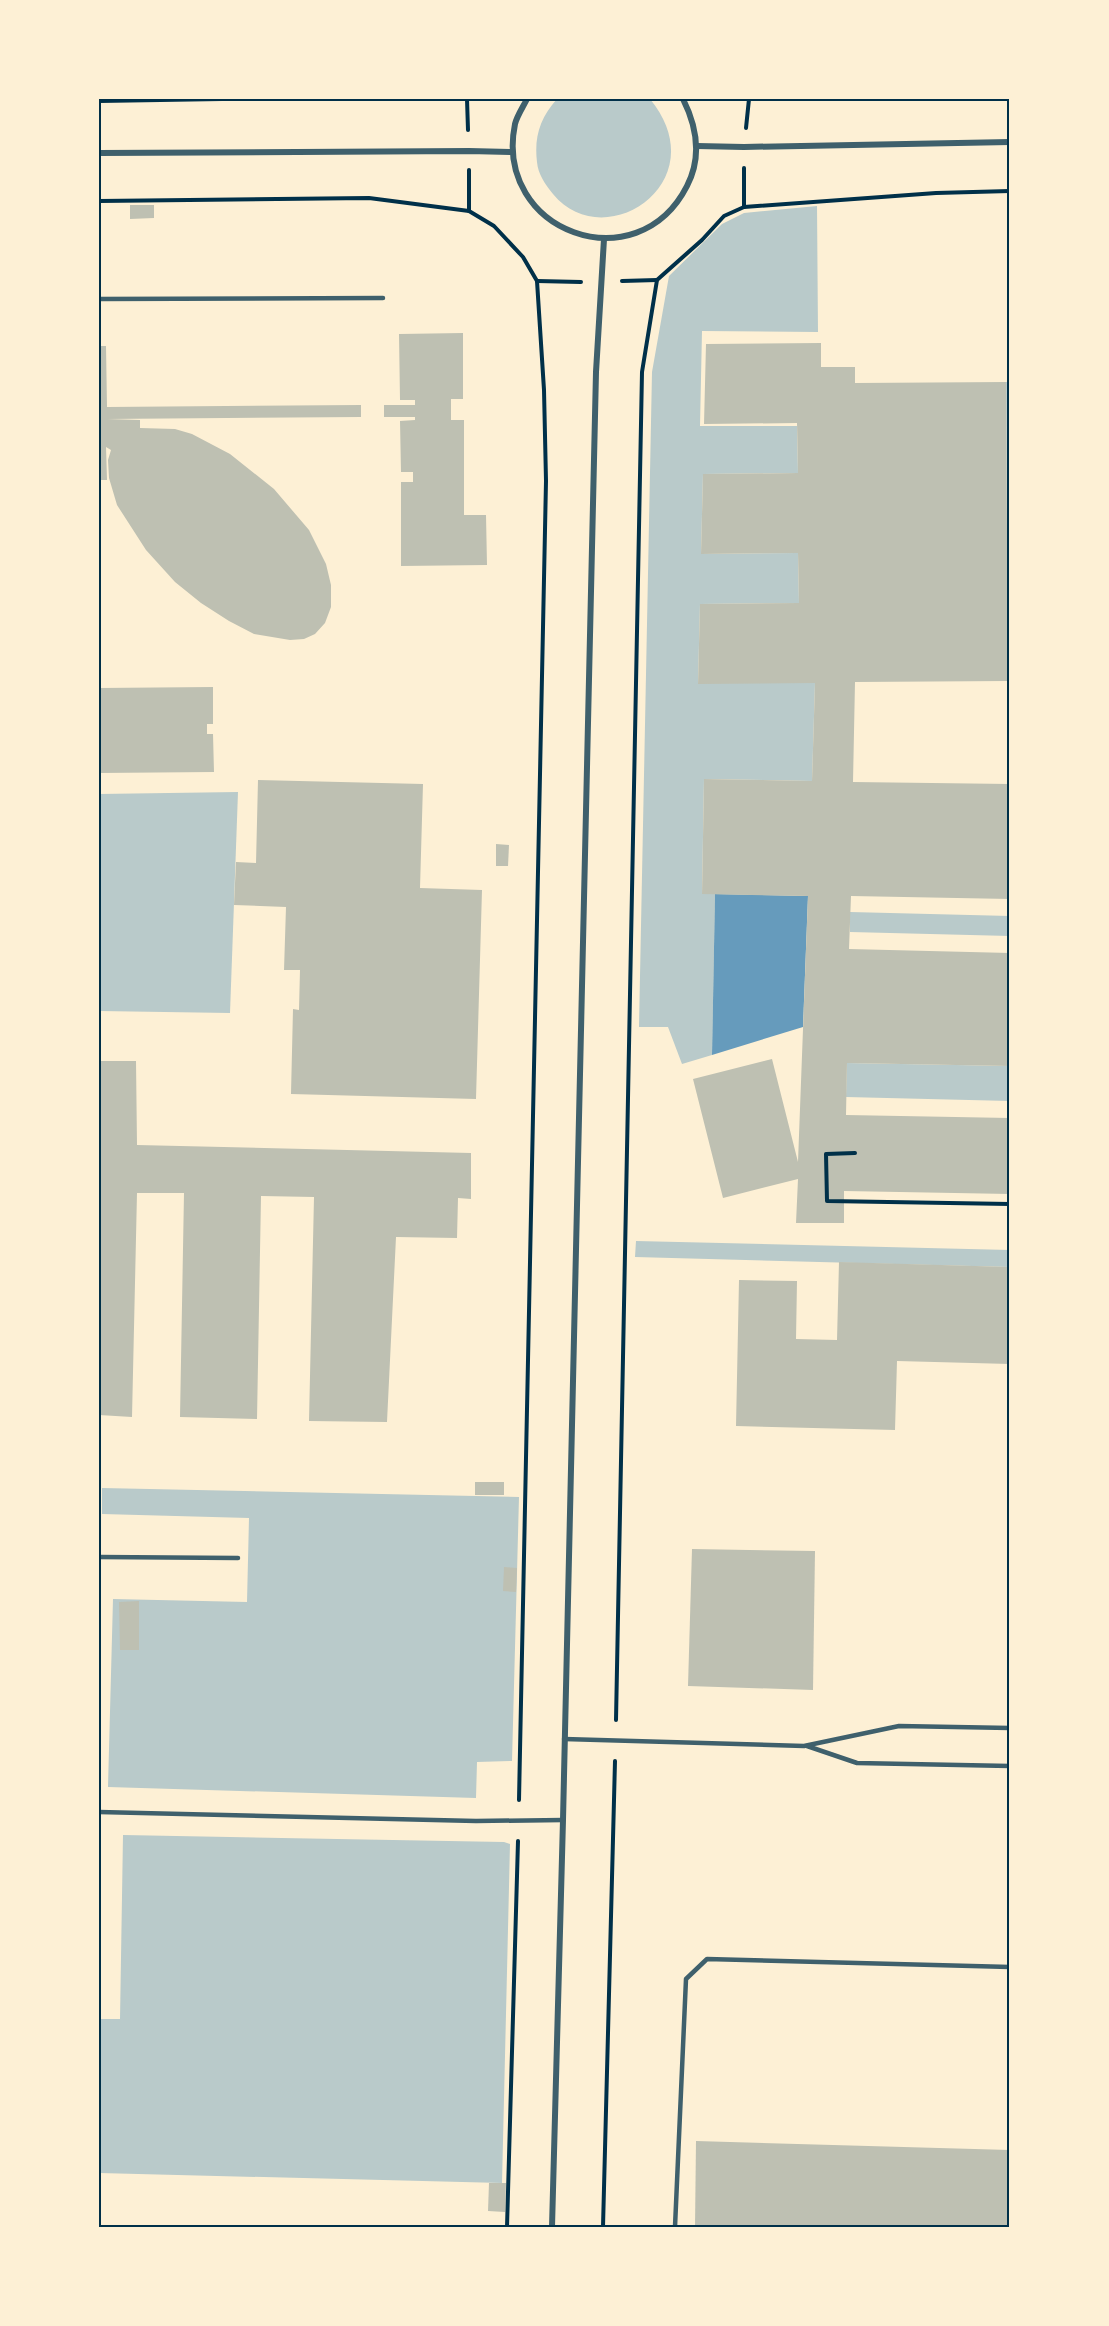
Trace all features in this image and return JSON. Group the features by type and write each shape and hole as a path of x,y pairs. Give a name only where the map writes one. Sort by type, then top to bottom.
{"street":[{"path":"527,99 516,122 512,152 518,179 531,203 550,222 575,234 604,239 631,235 658,222 679,201 693,175 697,146 693,118 683,99"},
{"path":"697,146 1010,142"},
{"path":"99,153 512,152"},
{"path":"552,2227 596,372 604,239"}],"lane":[{"path":"99,299 383,298"},
{"path":"99,1557 238,1558"},
{"path":"564,1739 804,1746 899,1726 1010,1728"},
{"path":"804,1746 857,1763 1010,1766"},
{"path":"99,1812 563,1820"},
{"path":"675,2227 686,1979 707,1959 1010,1967"}],"path":[{"path":"99,101 222,99"},
{"path":"603,2227 642,372 657,280 702,240 724,216 744,207 936,193 1010,191"},
{"path":"99,201 369,198 469,211 494,226 523,257 537,281 544,390 546,481 519,1821 507,2227"},
{"path":"855,1153 826,1154 826,1201 1010,1204"}],"shaded area":[{"path":"557,99 650,99 667,129 671,158 663,182 646,201 624,214 599,217 575,211 553,194 539,171 536,144 542,121"},
{"path":"817,206 818,332 702,331 700,426 797,426 798,473 703,474 701,554 798,553 799,603 700,604 698,683 815,683 812,781 704,779 702,893 715,894 712,1055 682,1064 668,1027 639,1027 652,372 669,276 722,224 744,213"},
{"path":"1006,382 1010,382 1010,589 1007,586"},
{"path":"238,792 230,1013 99,1011 99,794"},
{"path":"850,912 1010,916 1010,936 850,932"},
{"path":"847,1063 1010,1066 1010,1101 846,1097"},
{"path":"636,1241 1010,1250 1010,1267 635,1257"},
{"path":"102,1488 519,1497 512,1761 477,1762 476,1798 108,1787 113,1599 247,1602 249,1518 102,1514"},
{"path":"123,1835 504,1842 510,1844 502,2183 99,2173 99,2019 120,2019"}],"water":[{"path":"715,894 808,896 803,1027 712,1055"}],"building":[{"path":"130,205 154,205 154,218 130,219"},
{"path":"463,333 463,399 451,399 451,420 464,420 464,515 486,515 487,565 401,566 401,482 413,482 413,472 401,472 400,421 415,420 415,417 384,417 384,405 415,405 415,400 400,400 399,334"},
{"path":"821,343 821,367 855,367 855,383 1006,382 1008,681 855,682 853,782 1010,784 1010,899 851,896 849,949 1010,953 1010,1066 847,1063 846,1115 1010,1118 1010,1194 844,1191 844,1223 796,1223 798,1179 723,1198 693,1079 772,1059 798,1162 808,896 702,894 704,779 812,781 815,683 698,684 700,604 799,603 798,553 701,554 703,474 798,473 797,423 704,424 706,344"},
{"path":"99,346 106,346 107,407 361,405 361,417 107,419 140,420 140,428 175,429 192,434 230,454 274,489 309,530 326,564 331,585 331,607 325,623 315,634 304,639 290,640 254,634 201,603 175,582 146,550 117,505 109,478 108,460 111,450 106,447 107,480 99,480"},
{"path":"213,687 213,724 207,724 207,734 213,734 214,772 99,773 99,688"},
{"path":"258,780 423,784 420,888 482,890 476,1099 291,1094 293,1009 299,1010 300,970 284,970 286,907 234,905 236,862 256,863"},
{"path":"496,844 509,845 508,866 496,866"},
{"path":"99,1061 136,1061 137,1145 471,1153 471,1199 458,1198 457,1238 396,1237 387,1422 309,1421 314,1197 261,1196 257,1419 180,1417 184,1193 137,1193 132,1417 99,1415"},
{"path":"839,1262 1010,1267 1010,1364 897,1361 895,1430 736,1426 739,1280 797,1281 796,1339 837,1340"},
{"path":"475,1482 504,1482 504,1495 475,1495"},
{"path":"692,1549 815,1551 813,1690 688,1686"},
{"path":"504,1567 517,1568 516,1592 503,1591"},
{"path":"139,1601 139,1650 120,1650 119,1602"},
{"path":"696,2141 1010,2150 1010,2227 695,2227"},
{"path":"489,2183 506,2183 505,2212 488,2211"}]}
